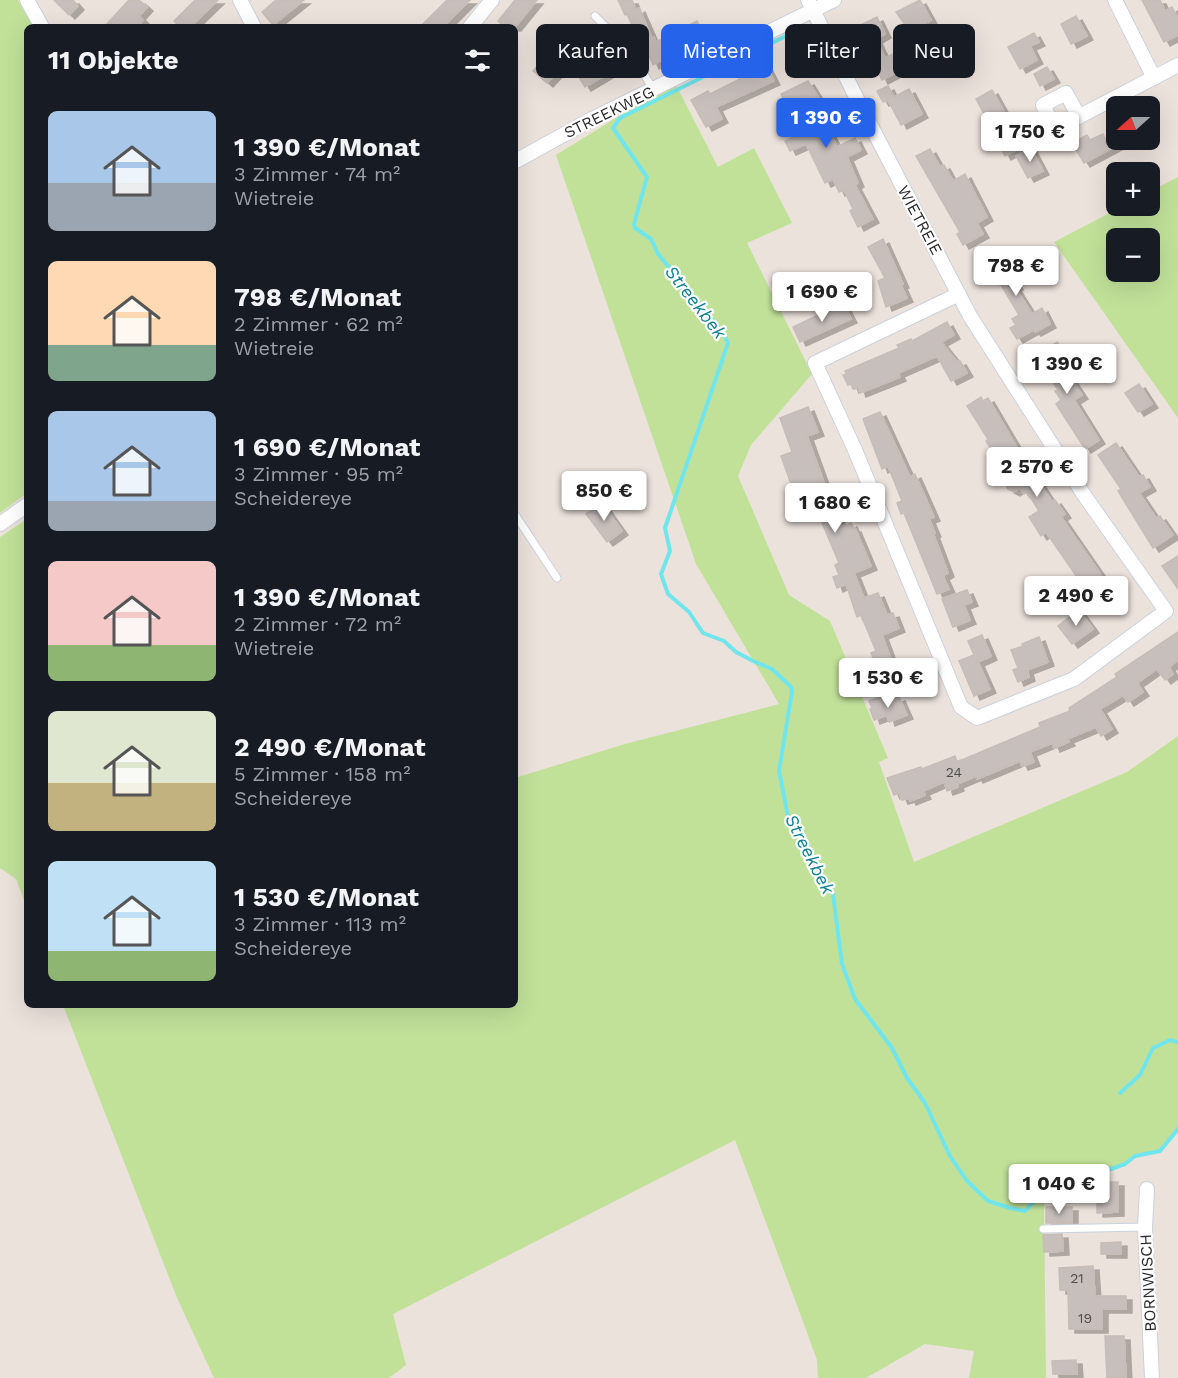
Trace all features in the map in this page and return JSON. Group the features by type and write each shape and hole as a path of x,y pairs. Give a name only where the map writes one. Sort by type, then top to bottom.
{"street":[{"path":"27,0 40,24"},
{"path":"240,0 252,24"},
{"path":"472,24 492,0"},
{"name":"STREEKWEG","path":"518,160 590,120 654,90 811,5 834,0"},
{"path":"1115,0 1154,78"},
{"name":"WIETREIE","path":"811,5 857,99 970,316 1084,495 1166,611 1074,679 977,718 961,707 855,450 815,363 958,294"},
{"path":"1079,117 1178,66"},
{"path":"0,524 24,507"},
{"name":"BORNWISCH","path":"1147,1189 1145,1227 1152,1378"}],"lane":[{"path":"595,16 627,48 654,90"},
{"path":"518,519 557,578"},
{"path":"1043,1229 1145,1227"}],"green space":[{"path":"0,0 18,0 32,24 24,24 24,495 0,513"},
{"path":"676,85 718,167 754,148 792,223 747,243 812,374 751,445 738,476 789,595 830,621 888,758 879,762 914,862 1127,772 1178,736 1178,1129 1160,1151 1135,1156 1129,1162 1044,1193 1046,1378 969,1378 974,1351 925,1344 866,1378 818,1378 817,1360 735,1140 393,1314 406,1365 389,1378 214,1378 177,1298 64,1008 518,1008 518,777 625,744 779,704 696,564 556,155 624,113"},
{"path":"1178,177 1178,418 1054,242 1106,215 1160,216 1160,186"},
{"path":"24,521 24,900 16,879 0,868 0,537"}],"building":[{"path":"54,0 73,0 78,6 69,15"},
{"path":"129,0 139,0 147,7 139,16 143,20 140,24 107,24"},
{"path":"195,0 218,0 193,24 177,24 174,21"},
{"path":"276,0 304,0 274,24 262,12"},
{"path":"447,0 470,0 446,24 423,24"},
{"path":"515,0 537,0 517,24 502,24 498,21"},
{"path":"618,0 632,0 636,10 639,8 646,24 631,24 627,14 625,15"},
{"path":"920,0 931,20 924,24 905,24 896,12"},
{"path":"1142,0 1160,0 1165,11 1172,7 1178,19 1178,35 1164,42"},
{"path":"1076,16 1087,36 1071,44 1061,24"},
{"path":"877,17 880,24 862,24"},
{"path":"649,31 656,42 661,39 661,61 653,65 649,56"},
{"path":"1034,33 1039,42 1030,46 1037,60 1020,69 1008,47"},
{"path":"881,50 885,58 893,54 893,74 882,80"},
{"path":"1047,67 1054,79 1040,86 1034,74"},
{"path":"541,78 552,78 547,83"},
{"path":"579,78 600,78 585,87"},
{"path":"772,78 774,81 716,107 722,119 706,127 691,100 708,91 710,94 740,79"},
{"path":"808,81 823,105 817,108 837,147 855,138 861,150 847,157 858,183 855,185 873,219 858,227 850,211 853,209 844,190 839,192 833,179 825,183 806,144 790,151 785,141 809,129 798,106 789,111 781,94"},
{"path":"888,86 894,97 909,89 922,114 901,125 888,100 883,102 877,91"},
{"path":"992,90 1004,112 988,121 976,99"},
{"path":"1103,134 1106,140 1106,150 1108,150 1084,163 1072,143 1087,135 1090,140"},
{"path":"1016,136 1022,147 1005,156 999,145"},
{"path":"1031,148 1043,171 1028,178 1016,156"},
{"path":"930,149 940,167 944,165 953,181 965,174 987,217 977,223 983,234 963,245 957,234 960,232 916,156"},
{"path":"883,239 907,298 886,307 878,281 885,278 868,247"},
{"path":"1009,250 1016,258 1011,262 1010,272 1017,286 1015,287 1032,314 1042,308 1050,324 1017,339 1010,328 1016,325 1012,319 1019,315 998,280 994,281 991,277 988,279 982,271"},
{"path":"843,303 851,319 800,342 793,327"},
{"path":"947,322 954,335 941,342 957,362 960,361 967,373 951,381 937,356 898,373 900,377 860,393 858,387 853,389 851,384 848,385 843,375 847,374 845,371 899,348 897,345 911,339 912,341"},
{"path":"1057,342 1064,352 1059,355 1066,366 1064,368 1082,395 1074,400 1099,440 1085,449 1056,404 1061,400 1055,391 1058,390 1036,356"},
{"path":"1139,384 1152,404 1138,412 1125,393"},
{"path":"981,397 983,401 988,398 1052,502 1055,500 1065,514 1061,517 1099,572 1105,584 1105,591 1092,599 1046,532 1041,536 1029,517 1039,511 1027,492 1024,494 1020,488 1014,492 1008,489 1004,482 1014,476 1001,459 998,460 967,406"},
{"path":"808,407 818,432 807,436 836,516 842,527 851,523 855,528 871,566 854,573 864,598 878,593 887,615 893,613 899,628 882,635 892,662 897,660 901,670 881,678 871,653 876,651 861,615 857,617 846,584 837,588 833,577 839,575 835,565 839,563 817,511 802,516 798,505 791,507 786,495 794,492 781,456 792,452 780,418"},
{"path":"880,412 910,477 915,474 934,517 929,519 948,573 943,576 949,589 937,594 904,513 901,514 897,503 902,501 888,466 882,469 863,419"},
{"path":"1116,443 1139,477 1143,475 1150,487 1139,493 1156,518 1160,516 1173,535 1153,548 1118,491 1121,489 1098,455"},
{"path":"602,503 622,531 607,542 586,514"},
{"path":"1178,556 1178,589 1162,566"},
{"path":"967,590 972,602 964,605 970,620 953,627 942,599"},
{"path":"1079,610 1093,629 1072,644 1058,626"},
{"path":"1178,632 1178,660 1169,667 1173,674 1165,680 1157,669 1137,683 1143,692 1128,702 1123,695 1100,709 1112,729 1101,736 1096,727 1067,739 1069,742 1054,748 1052,743 1030,752 1034,762 1022,766 1020,761 977,779 976,776 947,791 944,782 923,791 925,795 910,801 909,798 902,800 899,793 894,795 887,778 921,767 922,769 955,756 957,762 1040,727 1039,723 1070,711 1069,708 1117,677 1115,674"},
{"path":"982,635 991,656 978,662 990,689 974,696 959,661 974,655 968,641"},
{"path":"1039,637 1048,662 1027,670 1029,677 1018,682 1013,670 1018,668 1011,650"},
{"path":"880,697 883,703 899,697 907,715 889,722 887,715 874,720 869,701"},
{"path":"1097,1182 1118,1182 1118,1212 1097,1213"},
{"path":"1046,1207 1072,1207 1072,1223 1046,1223"},
{"path":"1062,1234 1063,1251 1044,1252 1043,1235"},
{"path":"1121,1242 1121,1254 1101,1254 1101,1243"},
{"path":"1093,1266 1095,1296 1126,1296 1126,1309 1102,1309 1102,1329 1069,1329 1068,1290 1060,1290 1059,1268"},
{"path":"1105,1336 1124,1336 1126,1378 1107,1378"},
{"path":"1076,1360 1077,1374 1053,1374 1052,1361"}],"waterway":[{"name":"Streekbek","path":"785,36 620,118 613,128 647,177 634,224 635,228 651,239 658,254 722,331 728,343 665,528 670,551 661,574 668,594 689,612 703,633 724,641 736,652 772,669 791,687 779,771 788,817 807,844 811,856 833,894 842,964 855,999 892,1048 907,1078 925,1103 950,1156 967,1181 988,1201 1025,1211 1056,1178 1072,1190 1081,1192 1091,1181 1108,1170 1125,1164 1135,1156 1160,1151 1178,1129"},
{"path":"1120,1093 1140,1075 1153,1048 1170,1040 1178,1042"}]}
